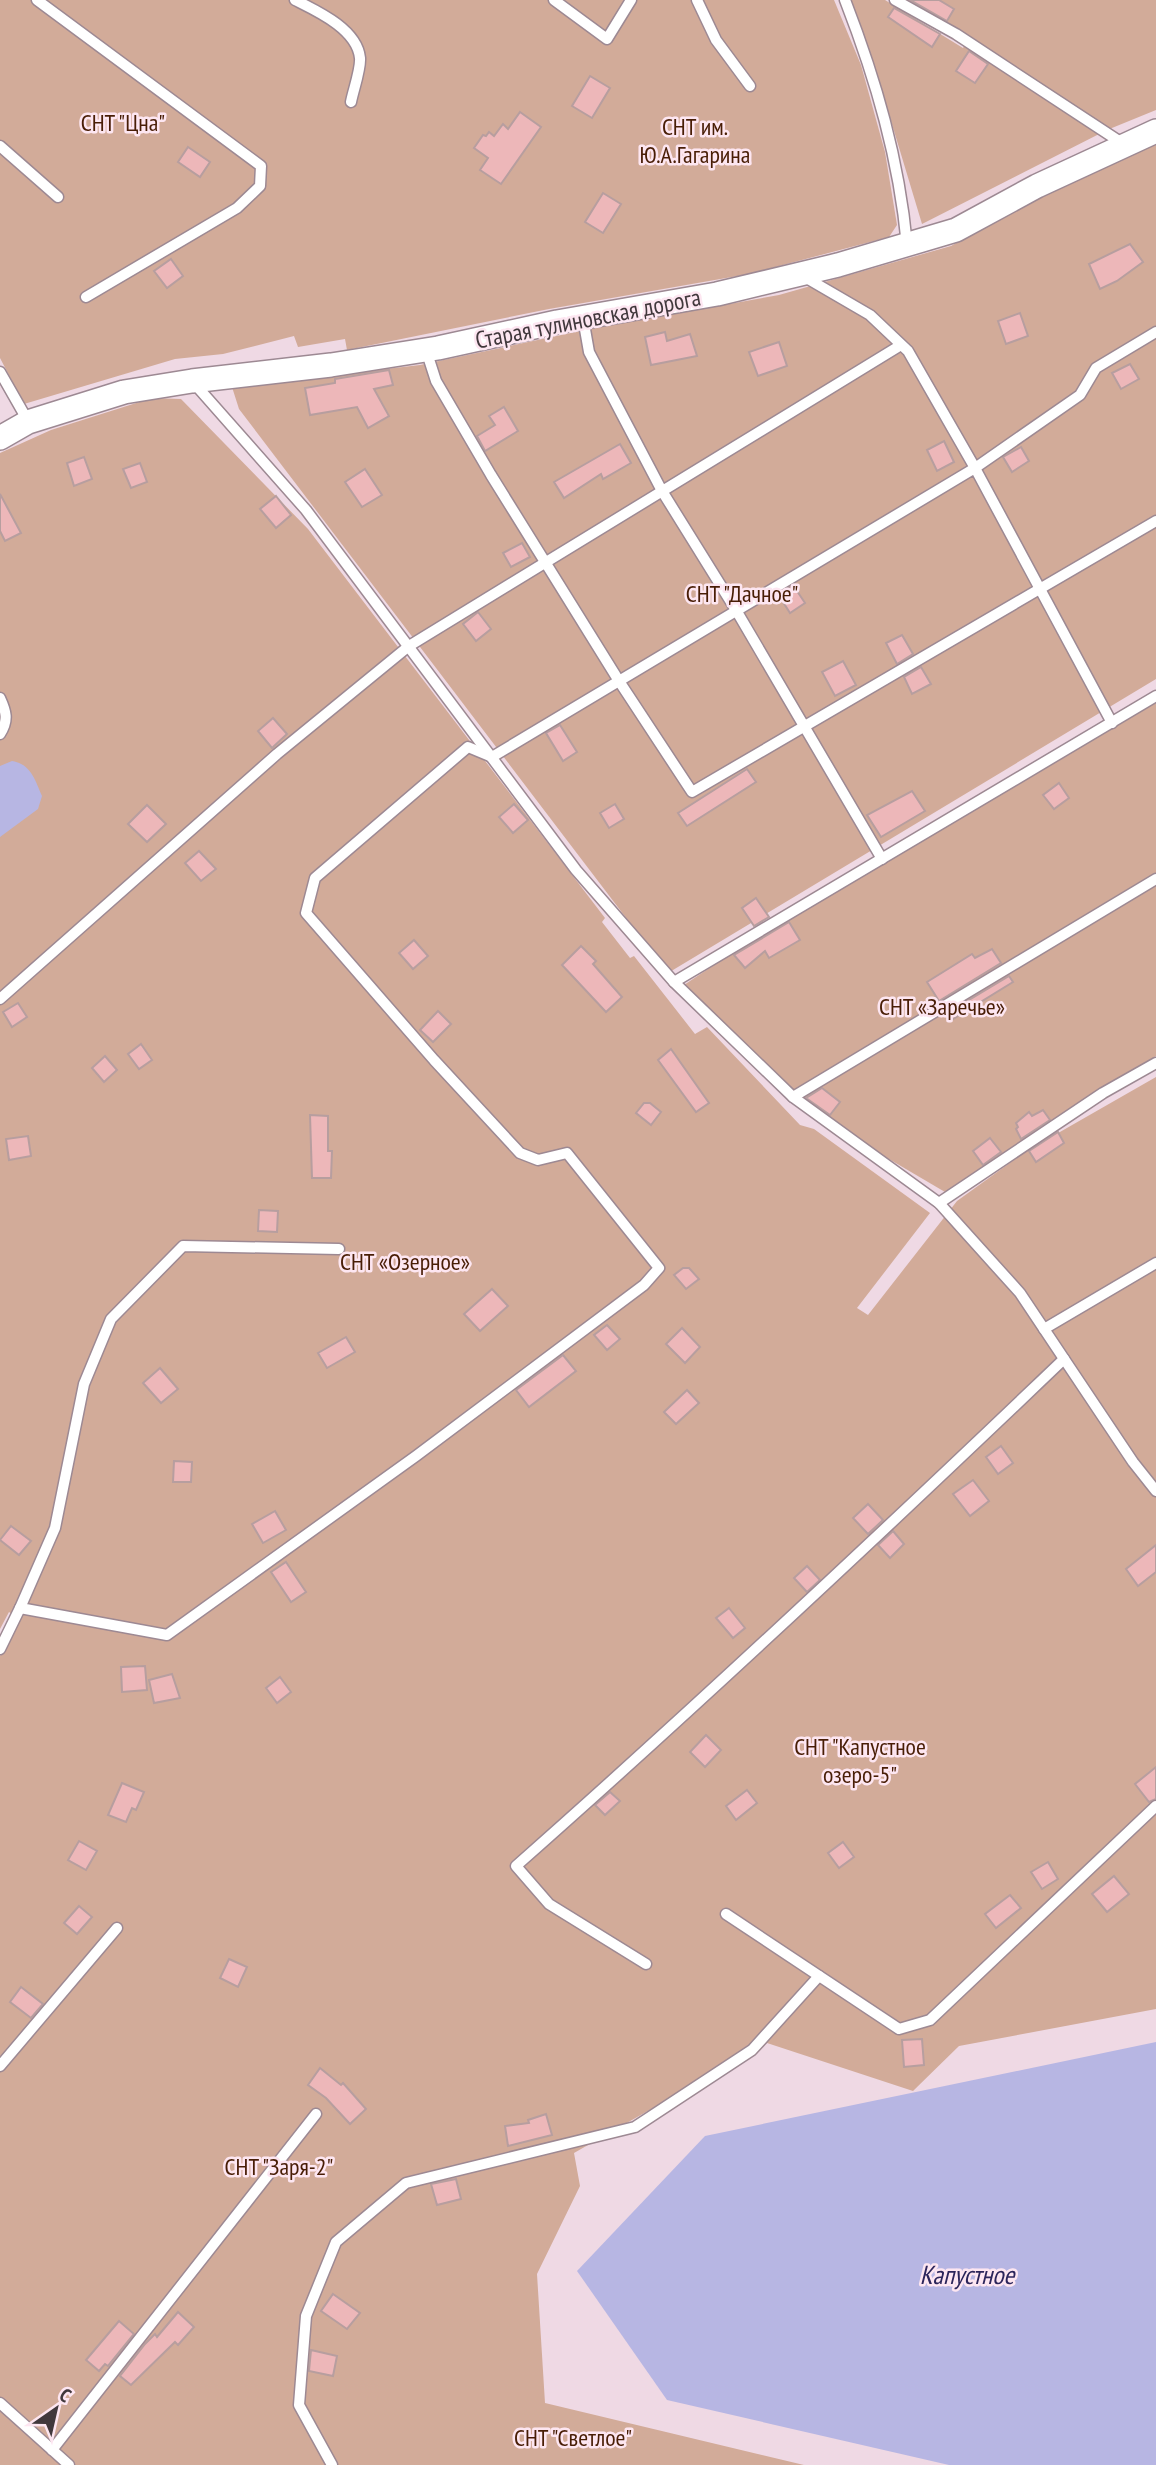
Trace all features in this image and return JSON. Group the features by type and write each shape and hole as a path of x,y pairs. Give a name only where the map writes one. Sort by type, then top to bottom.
{"street":[{"name":"Старая тулиновская дорога","path":"0,438 28,422 124,392 426,350 717,294 907,246 956,230 1037,186 1156,131"}],"lane":[{"path":"37,0 261,166 260,186 237,208 86,297"},
{"path":"295,0 331,19 349,36 360,58 351,102"},
{"path":"555,0 607,39 631,0"},
{"path":"697,0 716,40 750,86"},
{"path":"845,0 865,51 888,128 902,195 907,246"},
{"path":"895,0 956,34 1126,145"},
{"path":"0,146 58,197"},
{"path":"800,274 870,315 908,351 975,468 1112,723"},
{"path":"583,318 589,352 662,491 736,610 882,859"},
{"path":"492,757 975,468 1080,395 1096,368 1156,332"},
{"path":"0,999 277,754 409,646 901,345"},
{"path":"426,350 436,381 619,681 692,792 1156,521"},
{"path":"0,372 28,422"},
{"path":"192,381 306,510 576,870 674,982 793,1097 939,1203 1020,1293 1133,1462 1156,1491"},
{"path":"674,982 1156,696"},
{"path":"0,698 7,712 6,723 0,734"},
{"path":"20,1608 167,1635 427,1448 644,1285 659,1268 566,1153 538,1160 520,1153 434,1060 306,913 315,878 468,747 492,757"},
{"path":"793,1097 1156,879"},
{"path":"939,1203 1103,1093 1156,1063"},
{"path":"0,1649 55,1528 83,1384 111,1319 183,1246 339,1249"},
{"path":"1044,1329 1156,1263"},
{"path":"646,1964 549,1903 516,1866 801,1609 1064,1359"},
{"path":"726,1914 899,2029 930,2020 1156,1806"},
{"path":"0,2066 117,1928"},
{"path":"332,2465 299,2405 306,2316 336,2242 406,2183 635,2127 752,2050 819,1976"},
{"path":"52,2450 316,2115"},
{"path":"0,2403 69,2465"}],"green space":[{"path":"0,0 834,0 861,65 885,152 897,225 889,237 749,274 549,309 347,350 345,339 298,347 294,336 223,354 175,359 24,404 0,358"},
{"path":"851,0 885,0 963,48 969,37 907,0 1156,0 1156,110 1107,130 922,224 879,81"},
{"name":"СНТ \"Дачное\"","path":"1156,141 1156,679 668,973 239,409 232,387 420,365 585,330 779,295 951,246 1053,188 1055,191"},
{"path":"152,398 181,399 308,529 605,918 602,922 630,958 634,956 695,1034 707,1027 800,1125 814,1129 930,1213 857,1308 868,1315 957,1201 1025,1152 1156,1077 1156,2009 959,2046 913,2091 767,2043 574,2153 580,2186 537,2274 545,2403 804,2465 0,2465 0,1656 18,1618 9,1612 0,1629 0,453 51,430"},
{"name":"СНТ «Заречье»","path":"1156,695 1156,1056 945,1192 843,1132 802,1100 684,985 801,907"}],"water":[{"path":"12,761 28,769 42,796 38,809 0,837 0,766"},
{"name":"Капустное","path":"1156,2042 1156,2465 949,2465 667,2400 577,2271 705,2136"}],"building":[{"path":"910,0 939,0 954,9 947,21"},
{"path":"894,8 940,34 932,47 888,17"},
{"path":"969,51 988,64 975,83 956,71"},
{"path":"590,76 610,88 592,118 572,106"},
{"path":"520,112 541,127 501,184 480,170 488,158 474,148 483,135 486,136 489,132 494,136 503,124 508,129"},
{"path":"188,147 210,162 200,177 178,162"},
{"path":"603,193 621,204 603,233 585,222"},
{"path":"1130,244 1143,262 1117,281 1100,289 1089,264"},
{"path":"171,259 183,276 167,288 154,271"},
{"path":"1020,313 1028,336 1006,344 998,321"},
{"path":"665,332 667,341 690,334 697,356 651,365 645,337"},
{"path":"779,342 787,366 758,376 749,352"},
{"path":"1130,364 1139,379 1121,389 1112,373"},
{"path":"389,370 393,385 374,389 389,416 368,428 357,407 310,415 305,388 335,383 335,379"},
{"path":"504,407 518,431 485,451 477,436 495,425 489,416"},
{"path":"944,441 954,462 937,471 927,450"},
{"path":"620,444 631,463 603,479 601,474 564,498 554,482"},
{"path":"1021,447 1029,461 1012,472 1003,457"},
{"path":"84,457 92,479 74,486 67,463"},
{"path":"140,463 147,482 131,488 123,469"},
{"path":"365,469 382,495 362,507 345,482"},
{"path":"0,494 21,533 5,541 0,531"},
{"path":"276,496 291,515 276,528 260,509"},
{"path":"522,543 530,557 511,567 503,553"},
{"path":"793,585 805,603 790,613 778,594"},
{"path":"478,612 491,629 476,641 463,624"},
{"path":"902,635 913,654 897,664 886,643"},
{"path":"843,661 856,685 835,696 822,672"},
{"path":"921,667 931,684 912,694 904,677"},
{"path":"273,718 287,734 272,748 258,731"},
{"path":"560,725 577,752 563,761 546,733"},
{"path":"747,769 756,782 687,826 678,813"},
{"path":"1059,783 1069,798 1054,809 1043,795"},
{"path":"912,791 925,811 881,837 867,815"},
{"path":"514,804 528,820 513,833 499,817"},
{"path":"615,804 624,819 609,828 600,813"},
{"path":"147,805 166,824 147,842 128,824"},
{"path":"199,851 216,869 201,881 185,863"},
{"path":"756,898 769,917 754,926 742,908"},
{"path":"789,922 800,940 769,958 765,951 745,968 734,955"},
{"path":"414,940 428,956 413,969 399,953"},
{"path":"581,946 596,961 593,964 622,997 606,1012 562,965"},
{"path":"992,949 1001,963 939,1001 927,982 972,954 975,958"},
{"path":"1009,976 1013,982 953,1019 949,1012"},
{"path":"18,1003 27,1017 12,1027 3,1012"},
{"path":"438,1011 451,1024 433,1042 420,1030"},
{"path":"141,1044 152,1060 139,1069 128,1054"},
{"path":"671,1049 709,1103 696,1112 658,1060"},
{"path":"105,1056 117,1070 104,1082 92,1068"},
{"path":"822,1088 840,1102 830,1115 806,1098"},
{"path":"644,1103 650,1103 661,1112 651,1125 636,1113"},
{"path":"1043,1110 1050,1120 1021,1139 1016,1123 1029,1112 1032,1116"},
{"path":"310,1115 328,1116 328,1151 332,1151 331,1178 312,1178"},
{"path":"1058,1132 1064,1143 1036,1162 1029,1151"},
{"path":"28,1136 31,1156 9,1160 6,1139"},
{"path":"990,1138 1001,1152 983,1165 973,1151"},
{"path":"259,1210 278,1211 277,1232 258,1231"},
{"path":"683,1268 689,1268 699,1279 686,1289 674,1275"},
{"path":"492,1289 508,1306 480,1331 464,1314"},
{"path":"607,1325 620,1339 607,1350 594,1335"},
{"path":"682,1328 700,1347 685,1363 666,1344"},
{"path":"346,1337 355,1352 327,1368 318,1353"},
{"path":"563,1355 576,1371 529,1407 516,1390"},
{"path":"160,1368 178,1389 161,1403 143,1383"},
{"path":"687,1390 699,1403 676,1424 664,1412"},
{"path":"1001,1446 1013,1463 998,1474 986,1457"},
{"path":"174,1461 192,1462 191,1482 173,1482"},
{"path":"973,1480 989,1501 970,1516 953,1494"},
{"path":"868,1504 883,1520 868,1534 853,1518"},
{"path":"275,1511 286,1530 263,1543 252,1524"},
{"path":"11,1526 31,1541 19,1555 0,1540"},
{"path":"893,1531 904,1544 890,1558 878,1545"},
{"path":"1156,1545 1156,1572 1138,1586 1126,1569"},
{"path":"286,1562 306,1592 291,1602 271,1572"},
{"path":"807,1566 820,1580 807,1592 794,1578"},
{"path":"729,1608 745,1628 733,1638 716,1618"},
{"path":"145,1666 147,1690 122,1692 121,1667"},
{"path":"172,1674 180,1698 154,1703 149,1680"},
{"path":"280,1677 291,1692 277,1703 266,1688"},
{"path":"706,1735 721,1750 705,1767 690,1752"},
{"path":"1156,1767 1156,1799 1149,1802 1135,1784"},
{"path":"122,1783 144,1792 136,1810 132,1808 126,1822 108,1815"},
{"path":"747,1790 757,1803 736,1820 726,1806"},
{"path":"610,1792 620,1801 605,1815 595,1805"},
{"path":"79,1841 97,1851 86,1870 68,1860"},
{"path":"843,1842 854,1857 839,1868 828,1853"},
{"path":"1048,1862 1058,1879 1042,1889 1031,1872"},
{"path":"1114,1876 1129,1894 1107,1912 1092,1894"},
{"path":"1010,1895 1021,1908 996,1928 985,1914"},
{"path":"79,1906 92,1917 77,1934 64,1923"},
{"path":"229,1959 247,1967 238,1987 220,1978"},
{"path":"21,1987 43,2004 31,2018 10,2002"},
{"path":"922,2039 924,2065 904,2067 902,2040"},
{"path":"320,2068 341,2085 343,2083 366,2109 350,2124 326,2098 308,2085"},
{"path":"546,2114 552,2135 508,2146 505,2126 529,2123 528,2120"},
{"path":"456,2179 461,2199 437,2205 431,2184"},
{"path":"333,2294 360,2313 347,2329 321,2311"},
{"path":"178,2312 194,2327 178,2345 175,2342 131,2385 120,2376 145,2344 155,2334 157,2337"},
{"path":"119,2321 134,2334 108,2366 105,2364 99,2371 86,2360"},
{"path":"311,2350 337,2356 333,2376 309,2371"}],"park label":[{"name":"СНТ \"Цна\"","path":"123,123"},
{"name":"СНТ им. Ю.А.Гагарина","path":"695,141"},
{"name":"СНТ «Озерное»","path":"405,1262"},
{"name":"СНТ \"Капустное озеро-5\"","path":"860,1761"},
{"name":"СНТ \"Заря-2\"","path":"279,2167"},
{"name":"СНТ \"Светлое\"","path":"573,2438"}]}
